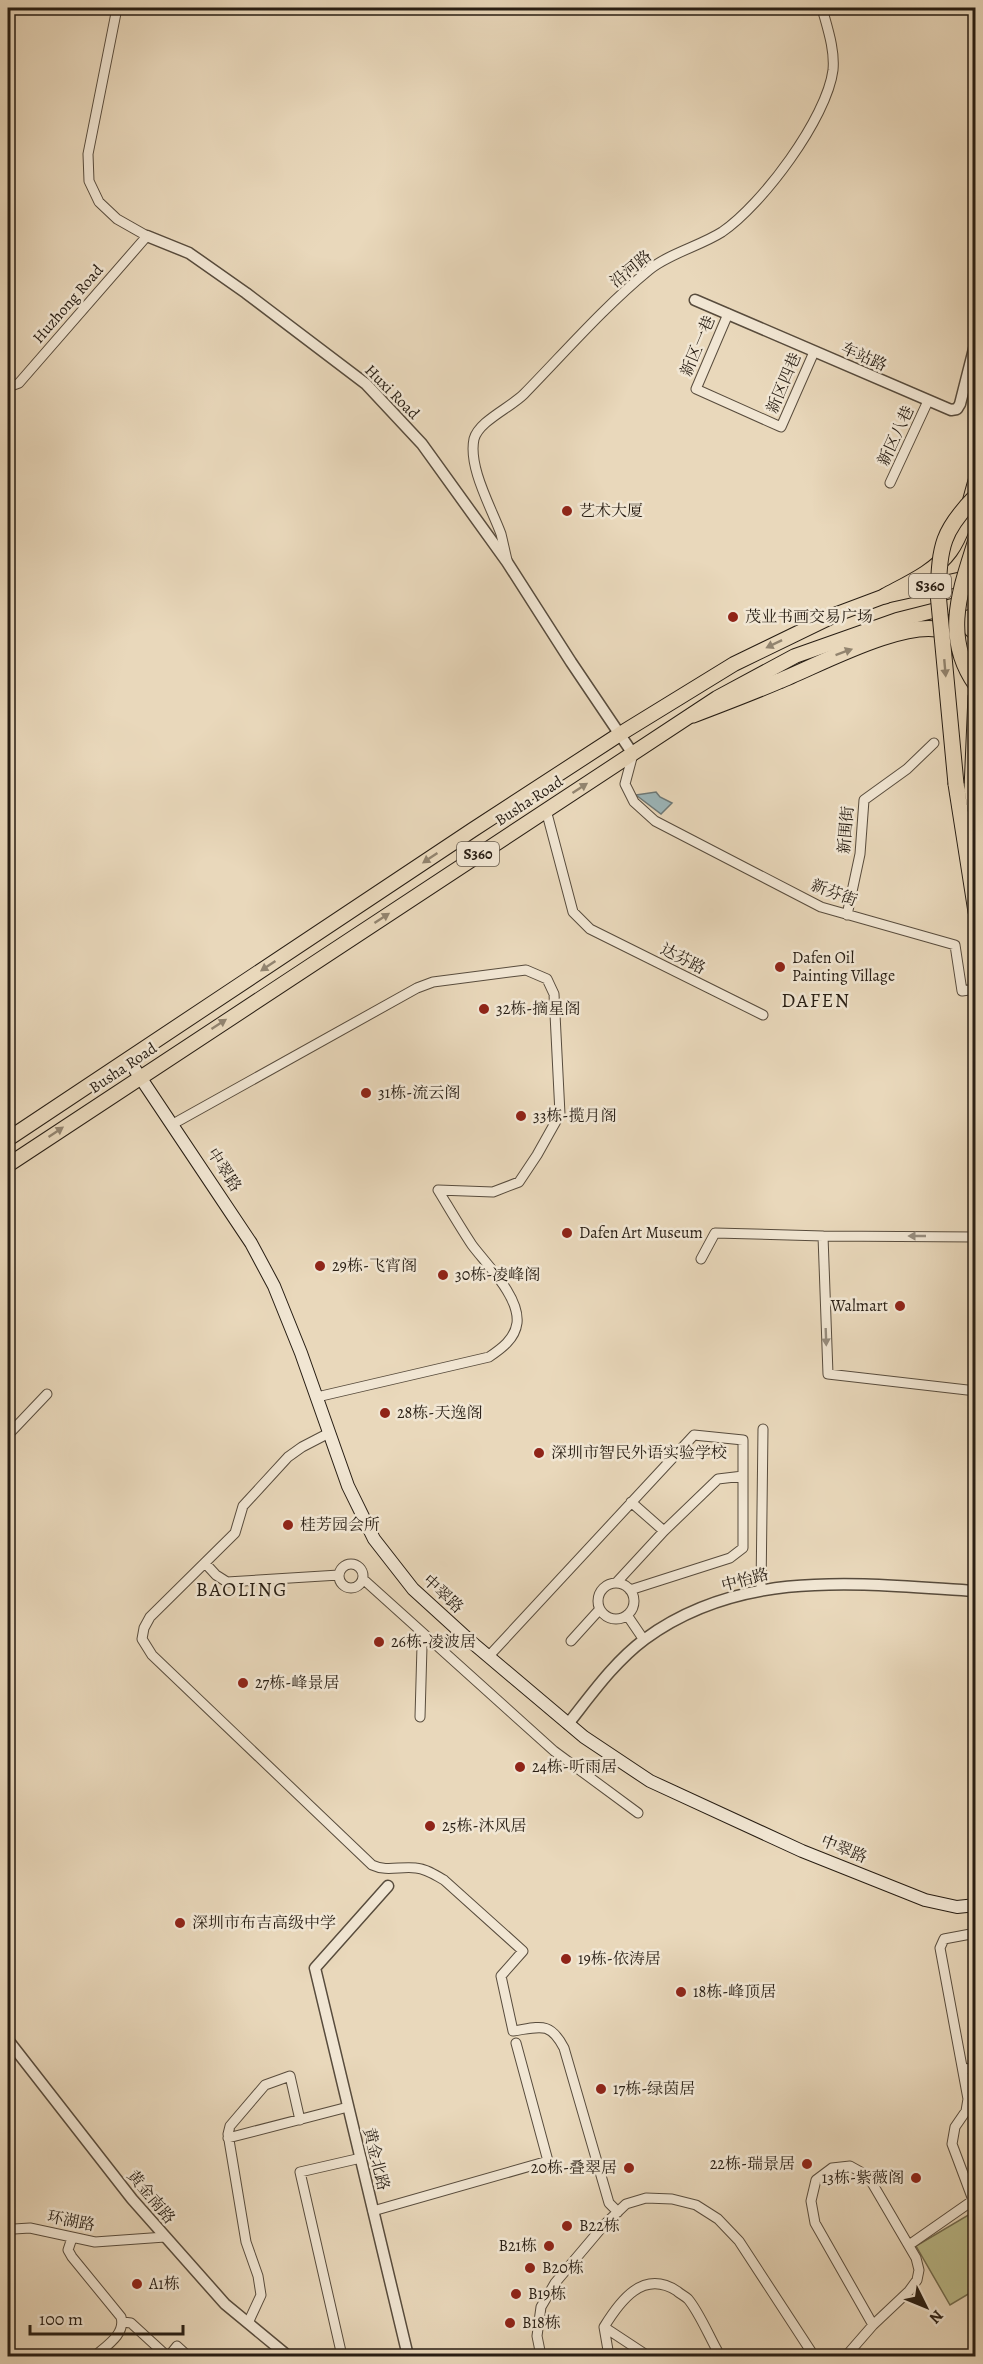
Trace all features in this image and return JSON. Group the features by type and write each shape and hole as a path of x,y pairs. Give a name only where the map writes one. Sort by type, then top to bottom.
{"highway":[{"path":"885,596 926,574 950,551 965,518 975,481"},
{"path":"975,496 959,513 943,540 938,593 956,784 975,912"},
{"path":"975,540 960,592 956,625 965,670 975,685"},
{"path":"693,715 780,681 839,653 902,633 923,629 944,631 958,638 968,651 975,669"},
{"path":"975,696 972,789 975,813"}],"main road":[{"name":"Busha Road","path":"8,1139 620,734 734,664 837,614 885,596 975,576"},
{"name":"Busha Road","path":"8,1165 717,698 795,656 897,620 975,600"},
{"name":"中翠路","path":"128,1059 246,1234 265,1269 297,1344 348,1486 374,1539 413,1589 584,1737 650,1781 802,1851 926,1900 957,1907 975,1905"}],"street":[{"name":"Huxi Road","path":"117,8 88,154 89,181 99,202 117,219 147,236 189,253 246,292 366,384 422,444 507,562 633,754"},
{"name":"沿河路","path":"507,562 501,534 473,456 474,440 478,428 517,401 624,292 652,267 724,230 752,204 781,170 809,130 821,108 833,70 832,45 822,8"},
{"name":"Huzhong Road","path":"8,387 19,383 147,236"},
{"name":"车站路","path":"695,300 951,411 957,409 975,341"},
{"name":"新区一巷","path":"728,314 696,389 781,427"},
{"name":"新区四巷","path":"781,427 814,352"},
{"name":"新区八巷","path":"890,483 928,401"},
{"name":"新围街","path":"847,915 860,854 864,800 907,769 934,743"},
{"name":"新芬街","path":"633,754 625,784 634,802 655,821 821,907 956,945 962,991 975,989"},
{"name":"达芬路","path":"546,810 573,912 590,929 763,1015"},
{"path":"173,1124 417,988 433,982 526,970 547,979 554,994 560,1114 519,1182 493,1192 438,1190 472,1244 515,1304 517,1322 514,1335 489,1357 317,1397"},
{"path":"701,1259 715,1233 975,1237"},
{"path":"822,1236 828,1374 975,1391"},
{"path":"8,1435 47,1394"},
{"path":"761,1590 763,1430"},
{"path":"329,1433 288,1457 251,1496 243,1506 235,1533 150,1617 144,1628 142,1640 145,1647 372,1865 383,1870 417,1868 430,1872 444,1880 524,1951 501,1976 513,2031 542,2027 550,2029 557,2035 564,2048 609,2203 618,2212"},
{"path":"488,1656 694,1435 743,1440 743,1548 730,1558 630,1590"},
{"path":"616,1583 664,1531 718,1479 743,1476"},
{"path":"631,1502 664,1531"},
{"path":"205,1563 216,1575 227,1582 339,1575"},
{"path":"363,1579 356,1587 347,1588 341,1583 339,1575 343,1568 353,1565 360,1568 363,1579 554,1750 638,1813"},
{"path":"616,1583 630,1590 634,1603 627,1615 616,1619 609,1618 600,1609 598,1602 600,1593 609,1584 616,1583"},
{"name":"中怡路","path":"568,1724 606,1676 644,1640 695,1610 772,1587 834,1583 975,1591"},
{"path":"571,1641 600,1609"},
{"path":"627,1615 644,1640"},
{"path":"420,1717 422,1646 426,1636"},
{"name":"黄金北路","path":"388,1886 315,1968 408,2356"},
{"path":"909,2245 974,2204 952,2144 956,2127 966,2111 968,2099 940,1948 944,1939 975,1933"},
{"name":"黄金南路","path":"8,2040 132,2199 165,2237 225,2304 288,2356"},
{"path":"373,2211 548,2161 516,2043"},
{"path":"963,2069 975,2068"},
{"path":"248,2323 261,2295 258,2276 246,2242 228,2138 230,2126 265,2085 290,2076 300,2120"},
{"path":"228,2138 348,2107"},
{"path":"342,2356 300,2172 361,2158"},
{"path":"846,2356 873,2325 909,2291 917,2280 919,2270 909,2245 868,2176 850,2166 832,2168 816,2180 811,2201 815,2223 873,2325"},
{"path":"541,2356 537,2336 541,2307 555,2283 626,2204 646,2198 672,2199 696,2205 718,2219 739,2241 814,2356"},
{"name":"环湖路","path":"8,2232 14,2229 30,2228 95,2242 165,2237"},
{"path":"72,2238 68,2250 72,2257 123,2322 121,2331 95,2356"},
{"path":"609,2356 604,2327 620,2302 642,2286 656,2283 670,2287 688,2298 718,2352 718,2356"},
{"path":"123,2322 131,2323 168,2356 177,2346 188,2356"},
{"path":"604,2327 648,2356"}],"green space":[{"path":"970,2214 975,2223 975,2290 950,2305 916,2246"}],"water":[{"path":"656,792 660,797 672,803 661,814 636,795"}],"place":[{"name":"艺术大厦","path":"567,511"},
{"name":"茂业书画交易广场","path":"733,617"},
{"name":"Dafen Oil Painting Village","path":"780,967"},
{"name":"32栋-摘星阁","path":"484,1009"},
{"name":"31栋-流云阁","path":"366,1093"},
{"name":"33栋-揽月阁","path":"521,1116"},
{"name":"Dafen Art Museum","path":"567,1233"},
{"name":"29栋-飞宵阁","path":"320,1266"},
{"name":"30栋-凌峰阁","path":"443,1275"},
{"name":"Walmart","path":"900,1306"},
{"name":"28栋-天逸阁","path":"385,1413"},
{"name":"深圳市智民外语实验学校","path":"539,1453"},
{"name":"桂芳园会所","path":"288,1525"},
{"name":"26栋-凌波居","path":"379,1642"},
{"name":"27栋-峰景居","path":"243,1683"},
{"name":"24栋-听雨居","path":"520,1767"},
{"name":"25栋-沐风居","path":"430,1826"},
{"name":"深圳市布吉高级中学","path":"180,1923"},
{"name":"19栋-依涛居","path":"566,1959"},
{"name":"18栋-峰顶居","path":"681,1992"},
{"name":"17栋-绿茵居","path":"601,2089"},
{"name":"22栋-瑞景居","path":"807,2164"},
{"name":"20栋-叠翠居","path":"629,2168"},
{"name":"13栋-紫薇阁","path":"916,2178"},
{"name":"B22栋","path":"567,2226"},
{"name":"B21栋","path":"549,2246"},
{"name":"B20栋","path":"530,2268"},
{"name":"A1栋","path":"137,2284"},
{"name":"B19栋","path":"516,2294"},
{"name":"B18栋","path":"510,2323"}],"district":[{"name":"DAFEN","path":"816,1000"},
{"name":"BAOLING","path":"242,1589"}]}
